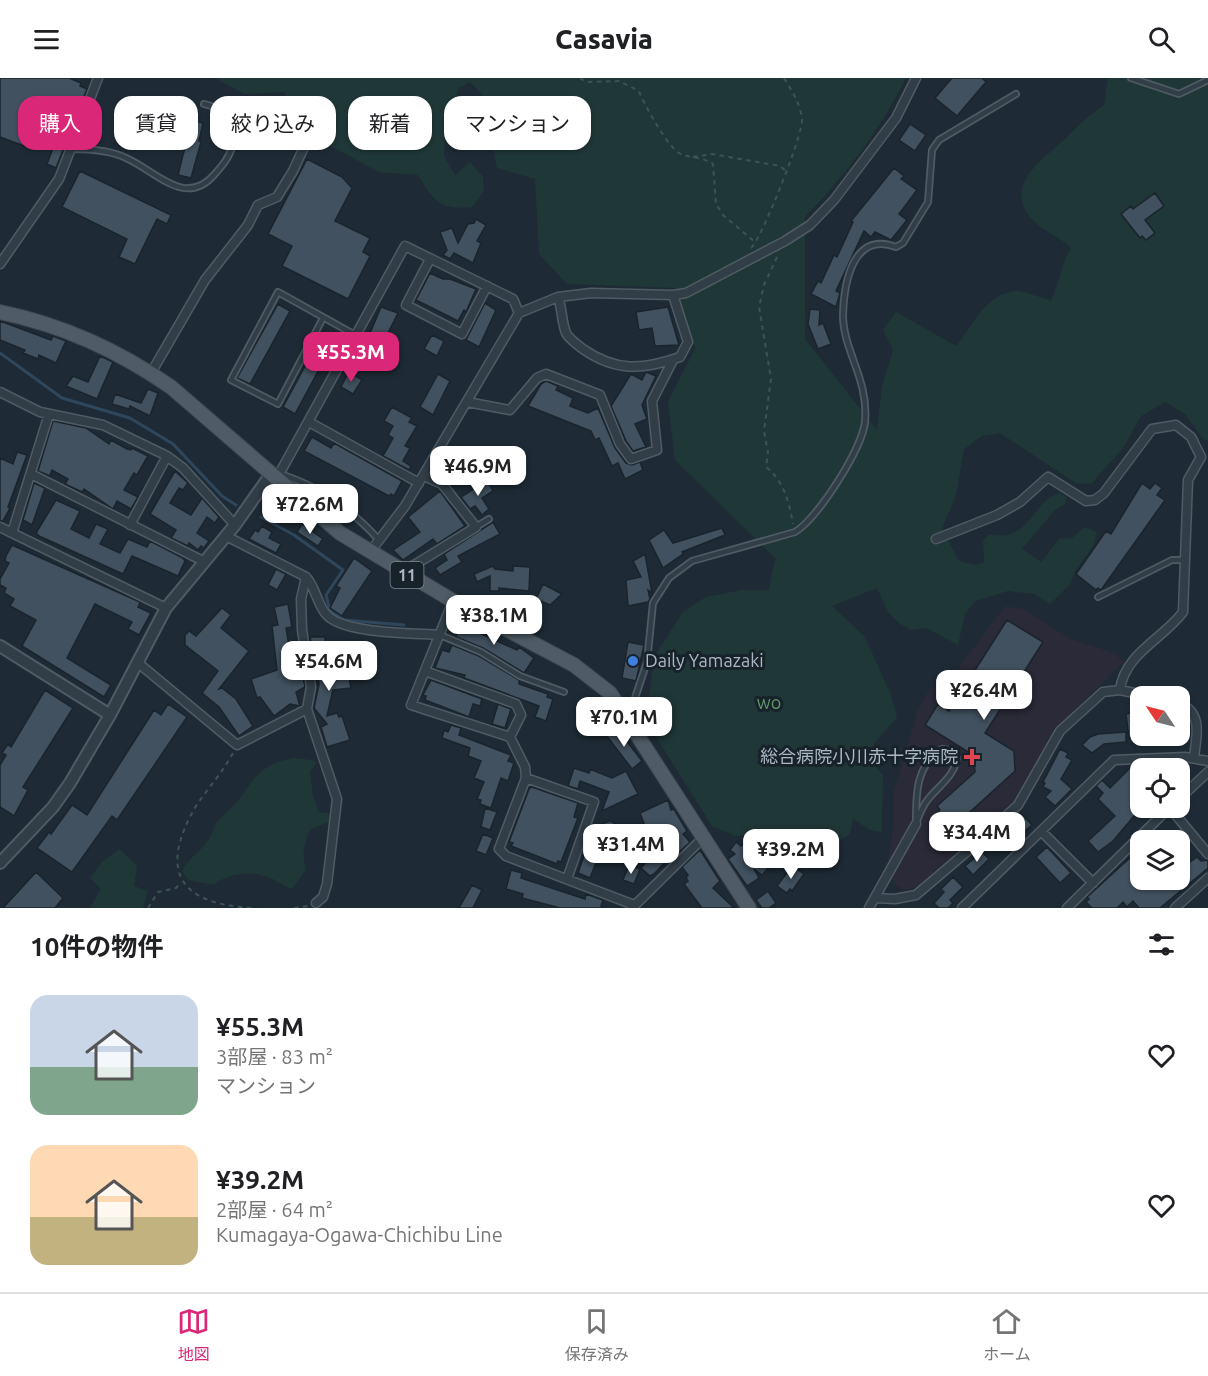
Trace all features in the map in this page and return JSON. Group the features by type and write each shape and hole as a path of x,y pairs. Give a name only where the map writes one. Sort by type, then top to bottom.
{"main road":[{"name":"11","path":"0,312 56,326 87,338 151,373 276,475 331,526 453,601 589,675 610,693 749,908"}],"street":[{"path":"91,96 98,78"},
{"path":"370,552 380,541 421,480 519,313 558,297 591,293 673,295 686,293 785,241 810,225 834,200 896,118 916,78"},
{"path":"0,264 59,179 72,150"},
{"path":"151,373 194,297 248,225 258,205 277,197 286,185 303,150"},
{"path":"0,863 53,807 85,759 166,608 276,475 309,423 405,246 513,299 519,313"},
{"path":"430,258 406,304 462,334 488,286"},
{"path":"558,297 567,333 595,357 614,366 633,368 680,357 688,342 673,295"},
{"path":"467,402 510,410 537,378 546,374 600,395 620,444 631,459 657,450 652,401 673,360"},
{"path":"0,392 49,414 103,425 167,456 183,468 235,525"},
{"path":"12,533 49,414"},
{"path":"309,423 421,480 442,484 476,527 403,572"},
{"path":"936,539 997,515 1020,502 1048,477 1086,501 1095,500 1104,493 1146,434 1161,426 1176,425 1191,437 1201,457 1188,480 1183,612 1153,638 1128,669 1120,690"},
{"path":"130,525 167,456"},
{"path":"31,474 203,561"},
{"path":"0,527 166,608"},
{"path":"226,536 306,577 313,585 326,614 343,626 440,635"},
{"path":"306,577 301,599 302,630 311,687 307,709 337,799 327,884 323,897 316,903"},
{"path":"453,601 411,705 510,737 525,767 526,778 499,849 506,856 633,906 703,838"},
{"path":"0,646 110,715"},
{"path":"137,662 237,745 307,709"},
{"path":"425,671 516,704 521,715 510,737"},
{"path":"875,898 895,899 916,895 1018,805 1060,731 1103,692 1120,690 1130,692"},
{"path":"1190,710 1198,724 1194,758"},
{"path":"962,908 1114,760 1194,758 1208,761"},
{"path":"1190,789 1208,772"},
{"path":"526,778 594,802 567,879"},
{"path":"1067,908 1159,818"},
{"path":"1179,818 1208,855"},
{"path":"869,908 916,824"},
{"path":"1041,831 1093,883"},
{"path":"1175,908 1208,878"}],"lane":[{"path":"1131,78 1179,94 1208,80"},
{"path":"624,715 634,701 647,662 653,603 669,578 692,561 795,531 808,524 818,512 862,442 866,396 843,316 855,259 864,247 874,243 883,242 896,247 903,243 928,202 932,150 939,140 1017,94"},
{"path":"82,150 111,153 126,158 178,187 188,190 196,189 208,182 225,163 235,136 231,116 214,105 204,104"},
{"path":"323,318 278,404 231,380 278,292 357,336"},
{"path":"276,475 316,489 352,512 380,541"},
{"path":"476,527 489,519"},
{"path":"1098,597 1173,560 1185,560"},
{"path":"440,635 481,652 520,676 564,692"},
{"path":"942,749 949,750 957,758 957,762 950,776 928,799 916,824 916,787 924,768 933,754 942,749"}],"path":[{"path":"580,78 586,82 619,81 639,91 649,114 655,117 671,147 679,154 713,164 716,204 723,214 756,243"},
{"path":"749,249 756,243 763,222 778,194 802,124 796,99 784,78"},
{"path":"693,157 712,154 780,166 786,171"},
{"path":"785,241 770,269 759,307 771,379 764,431 768,453 766,466 775,474 785,490 795,531"},
{"path":"237,745 195,808 181,840 178,872 181,882 202,900 221,905 252,908"},
{"path":"148,908 158,892 176,888 181,882"},
{"path":"294,908 316,903"}],"shaded area":[{"name":"総合病院小川赤十字病院","path":"1005,606 1023,609 1071,639 1114,653 1124,662 1054,731 1028,782 1014,802 977,832 967,846 936,869 921,887 905,890 895,885 887,867 894,822 894,790 919,706 931,687 948,682"}],"green space":[{"name":"wo","path":"215,78 906,78 885,116 861,152 805,217 805,339 877,430 882,386 893,350 883,330 896,312 956,346 986,306 1003,294 1018,291 1051,300 1071,248 1030,217 1023,205 1024,183 1038,163 1104,105 1108,78 1208,78 1208,441 1203,439 1185,414 1165,402 1141,416 1123,448 1091,484 1076,483 1000,433 982,436 964,449 956,495 942,529 959,561 976,565 984,562 983,541 988,535 1007,535 1015,532 1045,501 1060,493 1066,497 1065,504 1056,509 1022,549 1041,562 1059,539 1072,538 1085,527 1097,532 1093,546 1076,570 1070,584 1050,604 1034,594 1008,591 975,601 965,614 958,645 926,628 911,630 900,624 888,612 877,588 832,606 865,637 891,695 897,718 875,742 869,760 883,775 882,832 870,830 853,819 850,834 831,847 804,857 757,834 736,836 712,826 646,721 654,657 683,612 706,597 742,590 769,590 775,558 675,460 668,401 695,349 676,288 567,284 539,254 535,179 497,168 493,150 591,150 591,96 482,96 470,82 459,88 456,96 444,96 444,156 455,175 470,162 483,177 484,191 472,207 461,208 439,202 418,175 379,172 336,149 336,96 286,96 285,92 244,94"},
{"path":"294,758 312,760 317,763 310,771 313,797 319,812 329,813 329,822 311,829 304,849 306,870 292,889 259,874 238,874 224,878 214,885 188,880 182,871 185,866 206,844 217,822 256,777 275,763"},
{"path":"119,849 137,866 134,886 148,891 143,908 90,908 101,889 90,878 102,862"}],"building":[{"path":"0,78 69,78 81,83 80,86 87,89 84,96 18,96 18,144 0,137"},
{"path":"952,78 982,78 986,82 957,116 935,98"},
{"path":"198,122 203,123 199,141 201,142 191,178 178,175 184,150 198,150"},
{"path":"910,124 926,135 915,151 899,140"},
{"path":"52,150 63,150 56,168 47,164"},
{"path":"307,159 342,177 352,188 335,221 370,238 363,252 370,256 348,299 282,266 292,246 268,234"},
{"path":"894,168 904,176 901,179 917,190 899,214 907,220 891,240 875,232 871,237 864,231 836,291 840,293 836,307 811,294 818,281 821,283 834,255 837,257 853,222 851,221"},
{"path":"80,171 171,215 167,224 157,219 135,264 119,257 127,239 62,207"},
{"path":"1155,193 1164,206 1145,220 1155,233 1146,240 1142,236 1140,238 1121,214 1131,206 1133,209"},
{"path":"476,219 486,225 477,241 481,243 473,263 454,253 450,259 443,255 447,250 440,232 452,228 458,243 468,224 474,223"},
{"path":"430,273 476,289 466,312 464,310 458,321 416,300"},
{"path":"485,303 496,310 479,347 466,340"},
{"path":"278,304 290,311 250,384 237,378"},
{"path":"381,307 398,313 382,345 368,338"},
{"path":"668,307 679,345 655,346 652,328 639,330 636,312"},
{"path":"810,309 820,310 819,325 823,323 831,344 818,349 808,324"},
{"path":"0,321 51,340 53,336 66,341 56,363 39,355 38,359 23,353 25,350 0,340"},
{"path":"324,331 336,338 295,414 283,407"},
{"path":"432,335 444,341 437,356 424,349"},
{"path":"100,356 113,362 97,399 66,386 73,376 88,382"},
{"path":"646,372 656,376 642,405 647,419 635,424 646,447 633,451 626,441 611,406 631,374 642,380"},
{"path":"351,373 362,380 353,394 341,387 347,375"},
{"path":"438,374 450,381 433,415 420,407"},
{"path":"546,381 558,386 556,390 573,398 570,406 588,413 598,408 615,448 626,463 632,465 640,462 643,470 625,479 618,463 612,466 599,438 595,440 591,431 528,406 541,384"},
{"path":"148,389 158,393 150,416 130,406 129,409 112,404 115,394 141,403"},
{"path":"392,407 412,418 409,422 417,426 405,446 410,448 403,461 411,466 409,470 383,456 393,438 388,435 393,426 384,421"},
{"path":"53,421 86,428 109,444 111,440 127,449 132,448 148,456 137,475 134,473 124,490 138,497 131,509 117,501 113,509 84,489 82,492 65,484 68,479 52,470 50,476 38,471"},
{"path":"312,437 331,448 334,443 402,481 394,496 391,494 389,496 304,451"},
{"path":"17,452 27,455 8,507 10,508 3,521 0,521 0,458 13,464"},
{"path":"175,471 188,483 183,490 179,488 170,503 191,515 202,498 219,517 215,523 207,517 197,533 209,541 204,548 201,546 198,550 189,543 188,546 171,538 176,530 150,514"},
{"path":"487,480 493,491 482,498 489,509 482,515 475,506 470,509 461,497"},
{"path":"34,483 45,488 32,525 23,520"},
{"path":"1142,483 1150,489 1155,483 1162,488 1157,495 1165,500 1101,590 1098,588 1096,590 1076,574 1106,531 1111,534"},
{"path":"440,491 465,526 437,544 433,539 403,560 393,550 420,532 408,517"},
{"path":"56,500 80,511 71,529 89,538 96,524 108,529 100,544 120,553 128,539 147,547 150,541 183,558 185,561 178,576 132,556 123,574 39,536 36,533"},
{"path":"493,522 500,534 458,556 462,562 440,575 435,568 447,560 444,554"},
{"path":"302,524 323,539 318,546 297,532"},
{"path":"262,526 272,532 269,538 281,544 276,553 249,539 255,530 258,532"},
{"path":"722,528 725,535 682,552 683,554 663,568 649,540 664,530 673,543"},
{"path":"12,545 140,602 138,607 151,613 139,635 128,629 132,622 95,604 67,658 111,685 104,697 22,646 36,620 10,606 14,599 4,593 6,588 0,585 0,579 9,563 5,561 6,556"},
{"path":"645,554 652,593 648,590 650,599 648,602 628,606 626,580 641,577 633,561"},
{"path":"354,558 372,571 342,616 330,608 340,588 336,586"},
{"path":"493,566 495,569 513,571 513,566 530,567 529,591 499,588 499,591 490,591 490,576 477,582 474,574"},
{"path":"276,569 286,574 277,590 268,585"},
{"path":"543,584 562,594 550,605 536,599"},
{"path":"288,604 292,627 286,628 290,651 295,674 302,672 305,687 296,692 300,706 290,704 274,716 260,697 257,698 251,679 277,670 272,626 278,625 274,607"},
{"path":"222,608 231,615 221,628 249,651 219,689 222,688 236,699 253,726 239,736 219,707 202,693 218,671 185,645 185,635 189,631 196,636"},
{"path":"463,616 482,627 479,633 517,650 519,647 534,658 524,673 483,648 456,637"},
{"path":"1007,620 1043,642 985,733 1014,751 1015,771 949,831 934,816 940,810 937,806 975,772 973,755 925,725 938,704 949,711"},
{"path":"310,637 325,637 326,647 331,647 333,662 340,665 342,678 349,677 351,688 333,690 327,716 337,713 339,717 342,716 350,740 327,747 321,727 327,724 314,708 319,684"},
{"name":"Daily Yamazaki","path":"628,642 644,645 636,681 622,678"},
{"path":"452,645 479,656 519,680 519,684 548,694 547,697 553,699 546,721 535,717 539,706 464,678 465,675 435,668 442,650 449,652"},
{"path":"431,680 482,699 480,706 473,704 469,717 425,700 426,696 423,695"},
{"path":"45,690 73,708 23,787 28,790 14,816 0,807 0,765 6,755 2,753 8,744 11,747"},
{"path":"168,704 187,717 117,820 112,816 72,872 37,848 49,832 51,834 72,805 87,815 154,710 161,715"},
{"path":"498,704 511,709 505,728 492,724"},
{"path":"1130,713 1129,738 1126,714"},
{"path":"451,725 461,728 459,735 511,755 508,761 514,763 508,781 501,778 491,808 480,804 481,800 477,799 484,782 474,778 481,761 468,756 470,748 442,738 444,730 448,732"},
{"path":"616,727 642,761 632,769 606,735"},
{"path":"1126,732 1126,742 1104,744 1092,753 1082,745 1090,737 1098,734"},
{"path":"1060,749 1068,753 1066,757 1072,760 1061,779 1072,789 1055,806 1045,797 1051,791 1043,787 1045,783 1043,782"},
{"path":"574,768 589,773 590,769 612,778 626,771 638,794 602,811 609,792 580,781 578,789 568,786"},
{"path":"1130,768 1130,818 1132,818 1113,841 1098,852 1088,841 1115,816 1098,799 1103,793 1096,786 1102,780 1110,788"},
{"path":"532,787 578,803 574,817 578,818 561,862 558,861 557,864 511,846 513,843 509,842 529,789"},
{"path":"668,800 671,810 674,809 687,831 683,834 690,842 674,857 672,855 654,874 650,876 641,868 651,856 645,844 607,858 599,855 590,878 578,873 594,827 610,821 618,825 612,838 644,823 640,813"},
{"path":"485,808 497,812 490,830 481,827"},
{"path":"1021,813 1032,825 1013,841 1002,829"},
{"path":"483,834 493,838 486,855 476,851"},
{"path":"753,836 761,847 763,845 779,856 762,875 754,869 759,878 747,886 728,859 735,854 730,850 736,842 741,846"},
{"path":"1047,847 1071,873 1060,883 1036,857"},
{"path":"700,850 720,881 713,888 734,908 702,908 684,884 688,881 686,878 688,875 682,867"},
{"path":"982,852 989,859 973,875 965,866"},
{"path":"1197,857 1201,861 1208,860 1208,868 1190,883 1190,862"},
{"path":"1130,858 1130,890 1182,890 1160,908 1139,908 1133,901 1127,907 1123,902 1117,908 1092,908 1086,902 1089,899 1087,897"},
{"path":"629,865 640,869 634,884 623,880"},
{"path":"792,866 804,874 792,891 790,889 787,893 777,886"},
{"path":"511,870 522,873 521,878 585,899 586,894 603,900 601,906 606,908 560,908 522,898 523,894 506,889"},
{"path":"36,872 63,898 55,908 3,908"},
{"path":"953,877 963,887 950,900 953,903 948,908 939,908 934,903 944,892 941,889"},
{"path":"472,885 482,890 473,908 459,908"},
{"path":"768,891 776,903 769,908 762,908 756,900"}],"waterway":[{"path":"0,353 62,398 130,418 173,444 222,496 236,505"},
{"path":"261,517 294,535 343,570 326,595 330,611 344,620 404,625"}],"place":[{"name":"Daily Yamazaki","path":"633,661"},
{"name":"総合病院小川赤十字病院","path":"972,757"}]}
